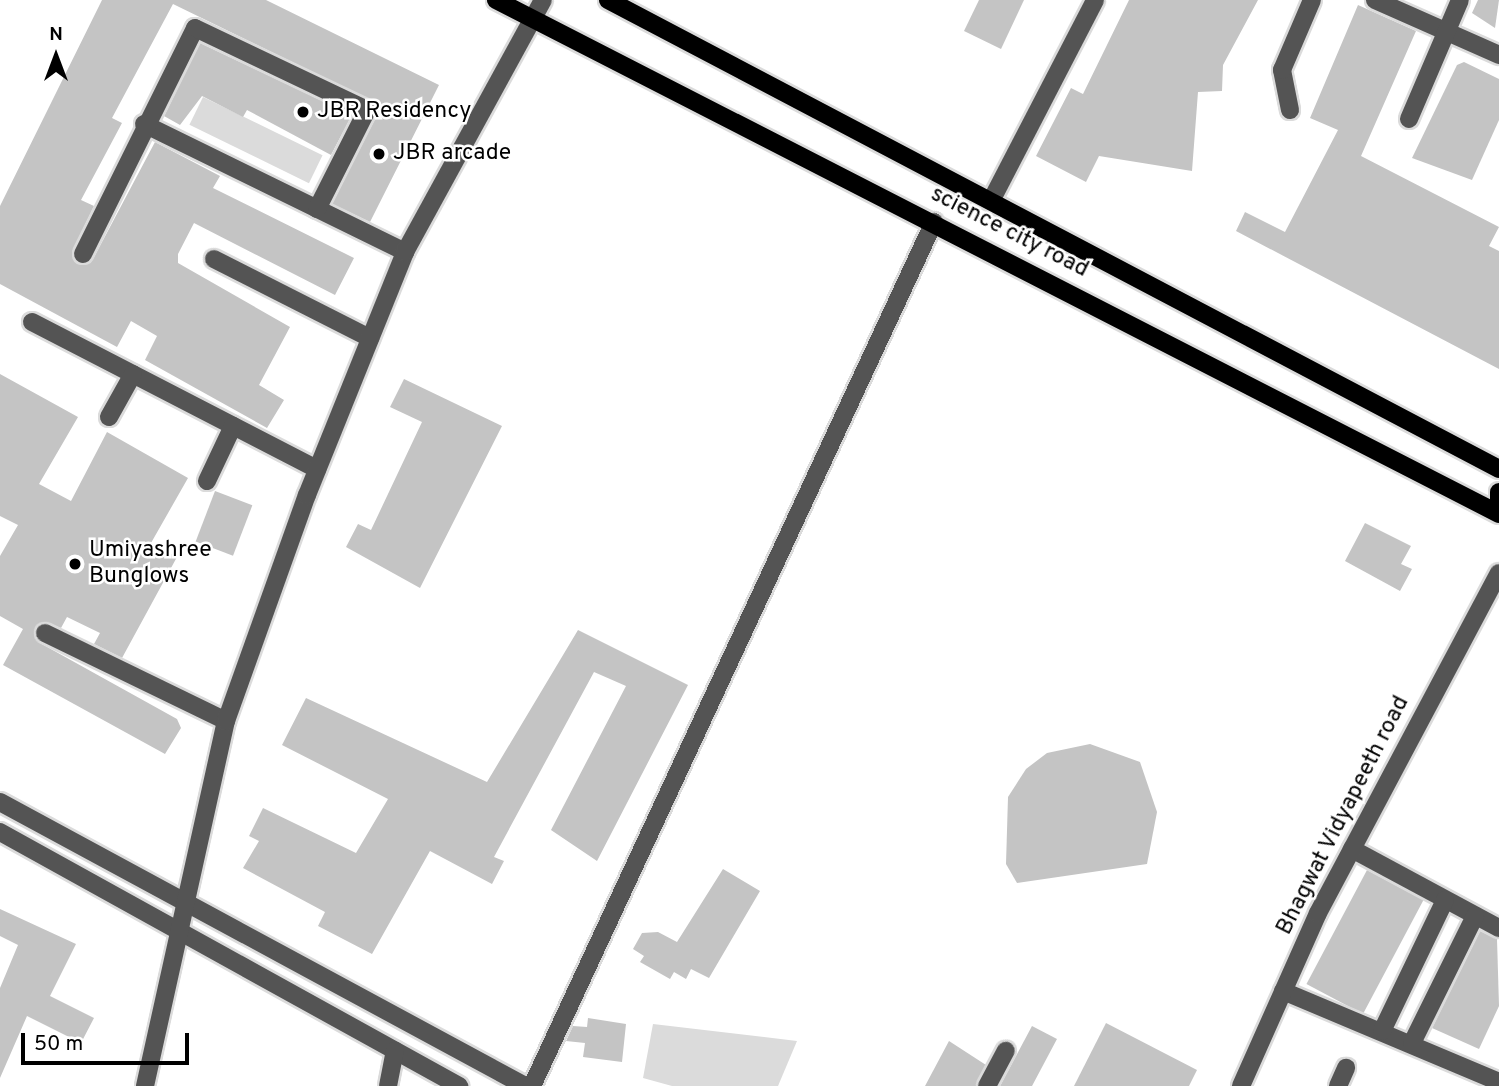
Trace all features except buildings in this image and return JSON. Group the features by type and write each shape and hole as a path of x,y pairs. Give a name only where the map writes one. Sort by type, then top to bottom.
{"main road":[{"name":"science city road","path":"496,0 1499,511"},
{"path":"608,0 1499,469"},
{"path":"1499,492 1499,511"}],"street":[{"path":"145,1086 179,932 183,901 226,721 317,469 405,252 543,0"},
{"path":"991,201 1095,0"},
{"path":"1290,110 1282,70 1312,0"},
{"path":"1375,0 1499,55"},
{"path":"1409,119 1461,0"},
{"path":"83,254 144,124 195,28 367,110 317,209"},
{"path":"144,124 405,252"},
{"path":"531,1086 934,222"},
{"path":"214,258 370,338"},
{"path":"32,322 317,469"},
{"path":"108,417 133,374"},
{"path":"207,481 233,426"},
{"name":"Bhagwat Vidyapeeth road","path":"1241,1086 1283,991 1352,849 1499,573"},
{"path":"46,633 226,721"},
{"path":"0,802 525,1086"},
{"path":"0,832 458,1086"},
{"path":"1352,849 1499,928"},
{"path":"1382,1031 1445,900"},
{"path":"1412,1043 1475,916"},
{"path":"1283,991 1412,1043 1499,1082"},
{"path":"388,1086 395,1051"},
{"path":"987,1086 1006,1051"},
{"path":"1338,1086 1346,1068"}],"shaded area":[{"path":"203,97 323,155 309,183 189,125"},
{"path":"653,1024 797,1041 778,1086 672,1086 643,1078"}],"place":[{"name":"JBR Residency","path":"303,112"},
{"name":"JBR arcade","path":"379,154"},
{"name":"Umiyashree Bunglows","path":"75,564"}]}
